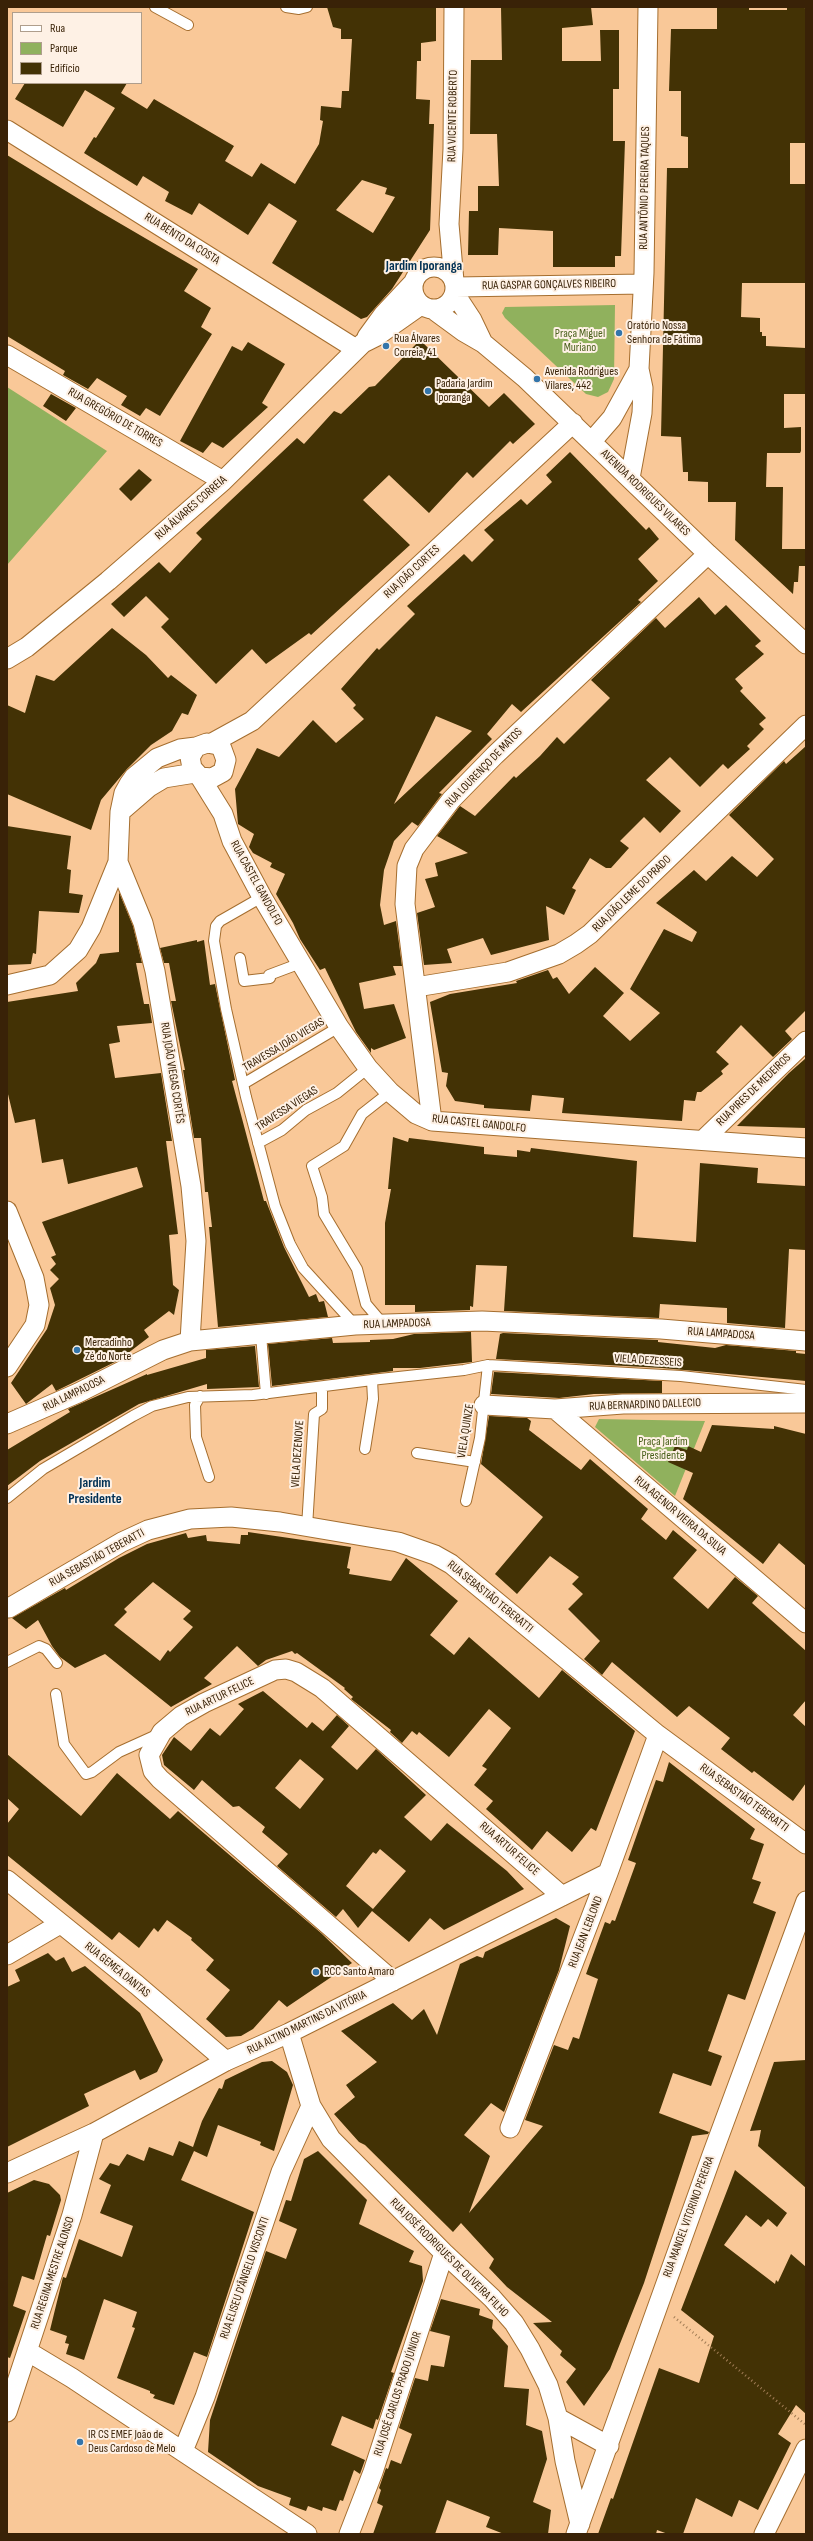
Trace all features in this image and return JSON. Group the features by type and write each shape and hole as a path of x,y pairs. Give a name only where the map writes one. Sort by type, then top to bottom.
{"street":[{"name":"RUA VICENTE ROBERTO","path":"454,7 453,149 448,224 455,287"},
{"name":"RUA ANTÔNIO PEREIRA TAQUES","path":"630,478 642,413 643,388 639,369 643,284 648,7"},
{"name":"RUA BENTO DA COSTA","path":"7,130 359,346"},
{"name":"RUA VICENTE ROBERTO","path":"413,283 419,272 430,267 448,224"},
{"path":"413,283 414,295 428,308 447,305 455,287 442,268 430,267"},
{"name":"RUA ÁLVARES CORREIA","path":"7,660 27,647 108,582 223,481 359,346 383,315 413,283"},
{"name":"RUA GASPAR GONÇALVES RIBEIRO","path":"455,287 643,284"},
{"name":"AVENIDA RODRIGUES VILARES","path":"455,287 482,343"},
{"name":"RUA ÁLVARES CORREIA","path":"359,346 428,308"},
{"name":"AVENIDA RODRIGUES VILARES","path":"428,308 482,343 592,441 708,554 806,644"},
{"name":"RUA GREGÓRIO DE TORRES","path":"7,355 223,481"},
{"name":"RUA ANTÔNIO PEREIRA TAQUES","path":"592,441 612,418 639,369"},
{"name":"RUA JOÃO CORTES","path":"252,721 572,423"},
{"name":"RUA LOURENÇO DE MATOS","path":"432,1121 405,904 407,866 414,849 451,800 495,755 708,554"},
{"path":"120,812 149,787 164,778 198,775 212,778 224,766 252,721"},
{"name":"RUA JOÃO VIEGAS CORTÊS","path":"190,1341 196,1242 191,1186 156,971 143,923 118,862 120,812 122,800 129,784 145,766 169,752 204,745 252,721"},
{"name":"RUA JOÃO LEME DO PRADO","path":"416,987 508,972 559,954 576,944 590,934 806,725"},
{"path":"198,775 190,763 192,751 204,745 222,749 224,766"},
{"name":"RUA CASTEL GANDOLFO","path":"223,814 224,766"},
{"name":"RUA CASTEL GANDOLFO","path":"198,775 223,814 232,841 262,897 339,1027 368,1068 390,1092 416,1114 432,1121 806,1148"},
{"path":"7,984 50,976 78,950 91,928 118,862"},
{"name":"RUA PIRES DE MEDEIROS","path":"702,1140 806,1041"},
{"path":"7,1211 34,1278 39,1306 35,1325 7,1367"},
{"name":"RUA LAMPADOSA","path":"7,1424 78,1393 163,1350 190,1341 355,1325 482,1321 806,1341"},
{"name":"RUA BERNARDINO DALLECIO","path":"484,1405 555,1409 623,1404 806,1404"},
{"name":"RUA AGENOR VIEIRA DA SILVA","path":"555,1409 806,1623"},
{"name":"RUA SEBASTIÃO TEBERATTI","path":"9,1608 122,1542 163,1526 190,1519 231,1517 307,1527 398,1542 435,1555 451,1564 658,1735 806,1844"},
{"name":"RUA ARTUR FELICE","path":"393,1980 160,1779 153,1770 149,1755 162,1732 182,1716 204,1703 267,1674 286,1669 296,1672 322,1688 562,1896"},
{"name":"RUA JEAN LEBLOND","path":"510,2128 608,1873 658,1735"},
{"name":"RUA ALTINO MARTINS DA VITÓRIA","path":"7,2173 94,2133 226,2061 289,2033 608,1873"},
{"name":"RUA GEMEA DANTAS","path":"7,1880 226,2061"},
{"name":"RUA MANOEL VITORINO PEREIRA","path":"578,2529 658,2304 806,1902"},
{"path":"7,1955 60,1924"},
{"name":"RUA JOSÉ RODRIGUES DE OLIVEIRA FILHO","path":"289,2033 311,2106 336,2145 444,2254 492,2298 514,2323 548,2385 558,2418 578,2529"},
{"name":"RUA ELISEU D'ÂNGELO VISCONTI","path":"183,2451 205,2397 282,2172 311,2106"},
{"name":"RUA REGINA MESTRE ALONSO","path":"7,2412 72,2215 94,2133"},
{"name":"RUA JOSÉ CARLOS PRADO JÚNIOR","path":"349,2534 373,2472 444,2254"},
{"path":"27,2351 183,2451 307,2534"},
{"path":"558,2418 608,2446"},
{"path":"764,2534 806,2449"}],"lane":[{"path":"155,7 188,26"},
{"path":"286,7 298,9 307,7"},
{"path":"262,897 220,921 214,932 226,1009 243,1084 275,1206 290,1244 303,1268 355,1325"},
{"path":"240,958 244,981 270,978 269,975 301,963"},
{"name":"TRAVESSA JOÃO VIEGAS","path":"243,1084 339,1027"},
{"name":"TRAVESSA VIEGAS","path":"258,1143 282,1130 306,1110 337,1093 368,1068"},
{"path":"383,1325 366,1304 356,1269 324,1214 322,1197 312,1166 344,1146 362,1114 390,1092"},
{"path":"261,1335 266,1394"},
{"name":"VIELA DEZESSEIS","path":"7,1498 43,1469 152,1406 200,1396 266,1394 464,1370 488,1365 681,1376 806,1390"},
{"name":"VIELA QUINZE","path":"466,1501 475,1462 484,1405 488,1365"},
{"path":"365,1449 373,1399 372,1380"},
{"name":"VIELA DEZENOVE","path":"307,1527 314,1414 322,1409 322,1387"},
{"path":"200,1396 195,1405 195,1430 209,1477"},
{"path":"417,1453 475,1462"},
{"path":"7,1662 39,1646 46,1649 57,1663"},
{"path":"56,1694 64,1744 86,1774 92,1772 119,1752 162,1732"}],"path":[{"path":"658,2304 806,2425"}],"green space":[{"name":"Praça Miguel Muriano","path":"615,305 614,379 608,392 598,397 586,394 505,318 502,313 505,307"},
{"path":"7,387 107,451 7,565"},
{"name":"Praça Jardim Presidente","path":"599,1419 705,1421 675,1496 595,1427"}],"building":[{"path":"327,7 436,7 436,41 421,43 421,61 417,61 416,99 430,100 429,124 434,124 430,230 392,289 367,317 361,319 272,263 297,221 269,203 248,235 199,203 192,215 165,201 169,192 143,176 137,186 84,153 94,137 96,138 115,108 85,90 63,127 15,99 24,84 126,84 121,93 147,109 154,99 234,146 225,161 252,177 261,163 295,184 319,144 323,121 320,120 321,106 341,108 342,91 349,91 352,39 341,39 341,29 333,27","holes":["362,180 387,188 385,194 395,197 373,233 336,210"]},
{"path":"501,7 591,7 593,25 562,28 562,61 601,61 600,30 619,30 619,89 613,89 613,141 625,141 621,256 615,256 615,267 553,267 553,231 499,228 498,255 468,255 469,211 478,211 478,186 499,186 497,134 470,134 471,60 502,60"},
{"path":"717,7 749,7 749,10 787,10 787,7 804,7 806,10 806,143 790,143 790,184 806,184 806,283 742,283 741,317 760,318 760,332 762,332 762,336 766,336 766,346 806,348 806,394 784,394 784,428 801,427 801,451 800,453 767,453 766,487 783,487 782,549 806,549 806,566 799,566 798,582 794,582 793,594 735,540 736,502 708,502 708,482 688,481 688,472 683,472 681,437 661,436 667,168 688,168 688,137 681,136 681,91 669,91 671,29 717,29"},
{"path":"7,155 198,269 184,291 211,308 201,327 212,334 160,416 146,408 140,416 121,405 127,396 97,378 88,389 63,375 65,371 7,336"},
{"path":"420,340 489,407 504,393 535,424 513,444 510,441 473,478 467,472 429,513 389,475 363,500 410,545 311,635 309,633 266,664 252,649 216,684 161,627 169,619 146,596 124,617 111,604 159,562 170,573 202,539 196,533 297,438 304,444 334,411 341,414 369,387 375,386"},
{"path":"248,342 285,364 262,403 268,407 223,448 212,442 203,453 180,441 232,346 242,351"},
{"path":"51,394 76,408 66,421 43,406"},
{"path":"570,452 646,530 649,527 659,539 638,559 658,581 638,600 641,602 521,712 512,704 487,734 492,739 439,793 442,794 418,826 412,822 394,841 384,870 380,905 384,925 396,921 402,966 393,966 396,975 359,983 364,1009 394,1004 406,1038 374,1050 371,1048 371,1053 356,1032 325,968 320,970 300,939 293,923 276,894 285,874 270,867 272,863 253,853 249,847 254,834 238,824 235,789 257,748 279,757 313,720 336,743 364,719 353,708 356,705 341,689 377,648 379,650 415,614 407,606 464,554 472,562 494,540 484,530 521,499 527,505 552,482 546,475","holes":["436,716 472,731 394,804"]},
{"path":"139,469 152,480 131,501 119,489"},
{"path":"699,597 715,615 726,605 761,641 755,646 764,654 735,679 743,688 740,691 766,718 759,724 764,729 747,746 750,749 728,769 723,764 700,787 670,757 646,780 681,811 660,833 644,817 620,841 629,848 611,868 606,868 590,858 572,888 576,890 564,915 546,906 549,940 491,955 483,938 447,949 452,963 424,965 417,913 435,907 425,879 438,876 435,863 468,853 437,836 460,806 475,816 514,776 516,778 540,756 557,737 564,744 610,698 591,680 656,618 665,628"},
{"path":"112,628 146,655 168,678 171,675 197,695 188,715 182,713 172,731 151,745 127,769 101,800 91,830 7,794 7,705 25,713 36,675 54,681"},
{"path":"806,746 806,1010 785,1031 792,1039 773,1057 741,1025 716,1052 729,1064 721,1071 723,1074 701,1092 697,1092 695,1101 684,1100 682,1121 562,1113 564,1098 532,1095 530,1111 484,1108 484,1105 455,1101 446,1086 448,1073 442,1072 430,1002 450,994 517,983 516,981 548,970 553,979 557,977 569,994 595,967 624,993 603,1016 630,1041 660,1013 630,989 664,929 692,942 697,932 656,903 694,870 706,881 732,856 757,877 774,859 729,815 784,761 786,764"},
{"path":"7,826 71,836 67,869 71,870 69,893 83,895 79,913 39,911 36,954 33,953 31,964 7,965"},
{"path":"119,892 133,926 142,963 136,963 144,1004 149,1004 152,1023 117,1026 120,1042 109,1044 115,1078 161,1073 172,1141 166,1141 178,1234 169,1235 173,1285 179,1290 174,1315 169,1311 144,1330 149,1337 119,1360 56,1391 52,1384 26,1404 11,1383 47,1329 55,1305 50,1288 59,1279 50,1270 56,1264 51,1257 56,1255 42,1222 143,1187 137,1167 68,1184 63,1159 42,1163 35,1119 15,1123 7,1090 7,1002 78,991 76,983 96,963 100,954 119,952"},
{"path":"197,940 197,942 204,940 210,985 215,984 235,1080 232,1081 264,1201 266,1201 284,1247 309,1297 316,1294 319,1302 324,1301 328,1317 218,1327 209,1227 212,1227 208,1192 205,1192 201,1138 194,1138 183,1070 185,1070 171,1001 176,1001 169,963 164,963 160,948"},
{"path":"806,1058 806,1128 737,1126 789,1073"},
{"path":"393,1137 408,1142 409,1138 484,1147 484,1154 517,1157 517,1150 530,1152 531,1148 637,1161 633,1237 696,1242 700,1163 758,1168 757,1183 806,1186 806,1250 789,1249 785,1328 727,1323 727,1308 660,1304 659,1318 504,1311 507,1266 476,1265 473,1307 470,1306 470,1310 415,1312 415,1305 385,1305 385,1223 391,1189 388,1189"},
{"path":"471,1332 472,1362 420,1368 393,1368 393,1371 272,1386 268,1344 332,1338 333,1343 370,1342 370,1340 393,1339 414,1334"},
{"path":"500,1334 658,1340 658,1342 715,1348 726,1345 796,1351 796,1353 806,1354 806,1381 662,1368 496,1359"},
{"path":"255,1346 259,1387 207,1389 207,1384 139,1404 40,1461 7,1486 7,1450 70,1412 68,1409 147,1374 206,1358 206,1350"},
{"path":"494,1372 662,1381 662,1393 594,1394 559,1398 491,1394"},
{"path":"489,1416 527,1418 531,1421 529,1430 581,1470 590,1459 648,1509 641,1519 666,1540 673,1530 697,1550 673,1578 708,1609 735,1577 758,1596 752,1603 806,1651 806,1700 793,1715 806,1727 806,1783 793,1801 754,1771 752,1773 721,1749 730,1738 689,1706 677,1717 612,1662 602,1675 584,1659 600,1641 568,1609 583,1594 572,1584 579,1577 550,1556 517,1594 495,1574 543,1517 481,1464"},
{"path":"712,1425 774,1429 774,1426 806,1434 806,1566 779,1543 763,1564 683,1499 693,1473 668,1462 675,1446 687,1450 688,1446 701,1452"},
{"path":"248,1532 351,1547 347,1568 350,1569 349,1574 391,1581 406,1558 458,1601 430,1635 454,1655 469,1637 539,1698 562,1670 635,1731 596,1831 591,1828 572,1852 547,1831 532,1850 486,1809 493,1801 474,1785 487,1769 482,1766 511,1728 489,1709 449,1757 419,1732 417,1735 412,1731 402,1743 390,1732 391,1730 351,1699 353,1697 344,1689 345,1688 297,1653 295,1654 292,1651 266,1660 258,1666 237,1646 204,1678 212,1684 171,1707 105,1654 75,1668 60,1657 52,1646 38,1620 26,1629 12,1618 65,1588 66,1590 119,1558 147,1544 186,1533 188,1538 206,1535 207,1541 240,1544 241,1535 248,1535","holes":["153,1582 191,1611 183,1619 193,1627 170,1652 168,1650 160,1661 114,1625 127,1612 124,1609"]},
{"path":"263,1691 307,1728 312,1722 323,1731 337,1715 349,1726 331,1747 357,1770 376,1749 426,1795 404,1817 431,1841 447,1823 507,1871 524,1889 444,1930 430,1918 409,1942 372,1911 358,1928 343,1909 336,1917 277,1866 288,1854 262,1832 265,1827 239,1806 233,1807 202,1780 194,1790 164,1765 162,1755 174,1737 191,1751 210,1728 220,1736 244,1709 238,1704","holes":["300,1759 324,1779 300,1809 275,1788","380,1849 406,1871 373,1909 346,1886 373,1852 376,1854"]},
{"path":"7,1754 81,1816 117,1773 170,1819 178,1811 321,1933 352,1963 287,2007 279,2000 253,2029 241,2036 226,2037 206,2019 230,1990 206,1970 214,1960 191,1940 192,1938 167,1920 158,1932 154,1928 139,1948 119,1932 112,1940 7,1855 7,1824 19,1809 7,1798"},
{"path":"669,1762 755,1829 750,1839 764,1844 752,1879 761,1882 753,1903 776,1912 745,2000 728,1994 708,2051 722,2056 711,2086 673,2073 659,2113 709,2132 708,2134 692,2136 644,2283 610,2369 584,2406 566,2382 576,2369 560,2355 562,2351 533,2323 552,2322 507,2287 489,2268 494,2259 461,2223 453,2232 365,2145 359,2142 334,2114 355,2097 346,2085 377,2062 341,2031 393,2003 412,2020 424,2009 437,2035 460,1964 477,1956 483,1958 485,1952 556,1918 570,1926 559,1970 504,2112 491,2103 464,2135 490,2156 469,2213 543,2126 525,2120 554,2045 568,2050 573,2037 579,2039 598,1979 586,1974 605,1922 610,1924 612,1920 615,1921 636,1863 628,1860 656,1780 663,1782"},
{"path":"48,1953 56,1961 64,1957 72,1972 85,1966 140,2013 163,2060 157,2072 140,2080 135,2070 84,2094 89,2106 7,2147 7,1987 20,1981 15,1970"},
{"path":"806,2060 806,2188 758,2146 761,2130 750,2131 774,2062"},
{"path":"272,2061 287,2072 293,2085 274,2151 260,2145 261,2142 218,2125 207,2157 194,2151 181,2180 254,2212 207,2357 194,2352 174,2405 153,2398 155,2395 150,2393 150,2391 117,2378 135,2328 132,2327 137,2312 104,2299 84,2360 66,2354 69,2344 65,2343 67,2336 50,2330 63,2277 66,2278 79,2239 122,2257 133,2226 100,2213 111,2185 99,2179 110,2163 119,2166 127,2154 144,2161 149,2147 173,2156 179,2141 193,2147 202,2121 219,2088 222,2089 225,2080 262,2062"},
{"path":"318,2151 367,2200 359,2224 414,2251 409,2262 422,2266 423,2281 391,2372 394,2373 378,2420 376,2419 373,2429 342,2416 331,2445 365,2460 360,2474 354,2470 343,2501 340,2500 336,2511 323,2507 322,2511 308,2506 306,2511 289,2505 291,2498 258,2486 208,2452 210,2420 266,2251 286,2259 297,2229 279,2221 286,2200 291,2201 304,2159"},
{"path":"735,2170 787,2213 777,2227 768,2219 761,2227 746,2215 724,2245 775,2284 776,2280 778,2282 791,2254 806,2267 806,2414 796,2405 778,2434 791,2443 758,2510 739,2500 732,2517 696,2498 683,2534 668,2534 657,2530 656,2534 598,2534 611,2498 613,2499 659,2368 699,2383 714,2336 681,2310"},
{"path":"34,2180 49,2184 60,2195 61,2200 50,2236 47,2235 34,2280 22,2276 13,2306 26,2311 10,2358 7,2357 7,2193"},
{"path":"441,2299 480,2309 479,2315 493,2320 492,2328 508,2346 504,2387 529,2389 526,2425 542,2431 547,2459 533,2502 551,2510 548,2534 504,2534 486,2527 490,2517 447,2500 435,2534 373,2534 383,2506 377,2503 381,2490 379,2488 386,2468 388,2469 391,2460 401,2464 412,2434 399,2428 415,2378 428,2381 431,2365 444,2367 450,2336 430,2331"}],"place":[{"name":"Oratório Nossa Senhora de Fátima","path":"619,333"},
{"name":"Rua Álvares Correia, 41","path":"386,346"},
{"name":"Avenida Rodrigues Vilares, 442","path":"537,379"},
{"name":"Padaria Jardim Iporanga","path":"428,391"},
{"name":"Mercadinho Zé do Norte","path":"77,1350"},
{"name":"RCC Santo Amaro","path":"316,1972"},
{"name":"IR CS EMEF João de Deus Cardoso de Melo","path":"80,2442"}],"district":[{"name":"Jardim Iporanga","path":"424,266"},
{"name":"Jardim Presidente","path":"95,1492"}]}
